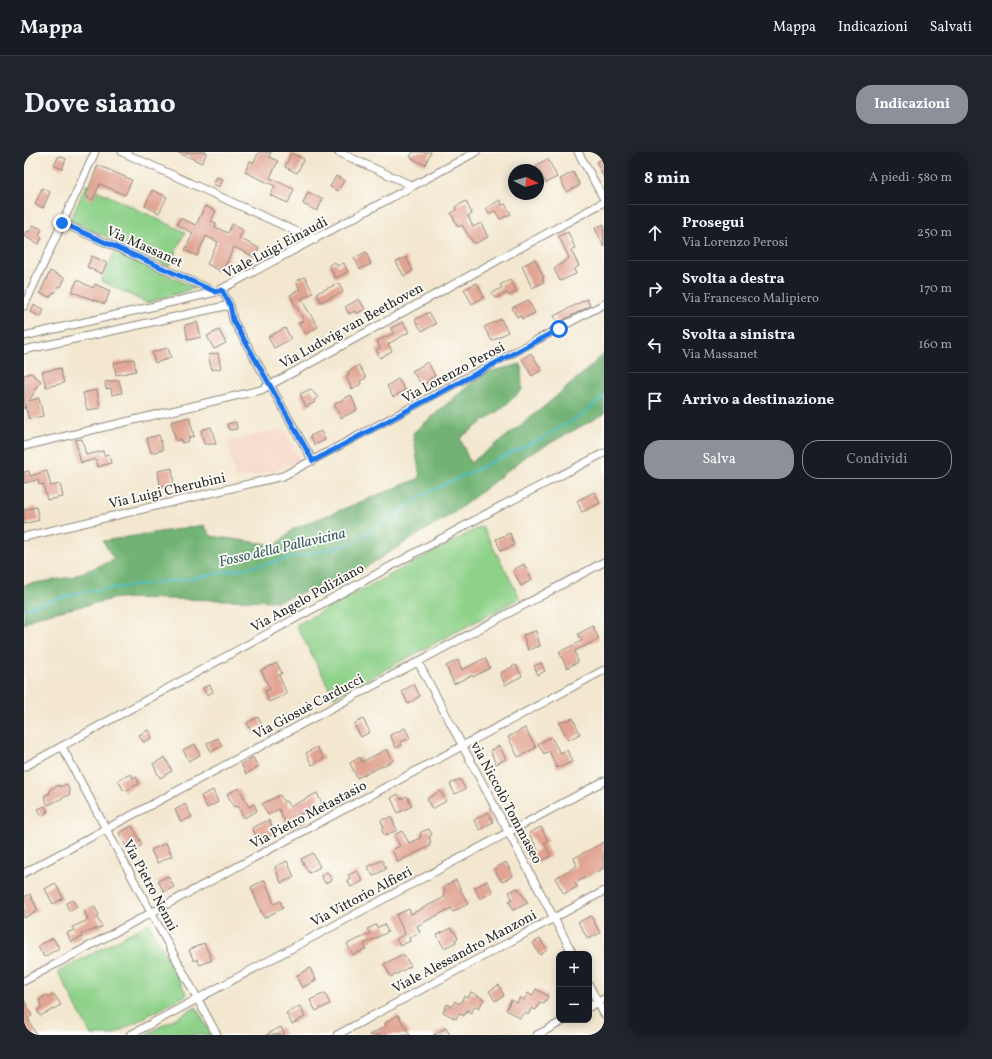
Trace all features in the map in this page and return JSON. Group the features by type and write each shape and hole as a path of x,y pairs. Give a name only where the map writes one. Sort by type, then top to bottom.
{"street":[{"path":"24,306 94,152"},
{"path":"122,152 315,240"},
{"path":"338,152 413,186"},
{"name":"Viale Luigi Einaudi","path":"24,336 219,291 476,152"},
{"path":"578,152 604,201"},
{"name":"Via Ludwig van Beethoven","path":"24,446 260,390 604,201"},
{"name":"Via Massanet","path":"62,223 219,291"},
{"path":"219,291 230,305 233,320 313,461"},
{"name":"Via Lorenzo Perosi","path":"313,461 604,304"},
{"path":"24,350 230,305"},
{"name":"Via Angelo Poliziano","path":"24,767 499,507 604,453"},
{"name":"Via Luigi Cherubini","path":"24,537 283,476 313,461"},
{"name":"Via Giosuè Carducci","path":"24,873 604,562"},
{"name":"via Niccolò Tommaseo","path":"418,662 571,951"},
{"name":"Via Pietro Metastasio","path":"24,981 604,670"},
{"name":"Via Pietro Nenni","path":"62,747 217,1035"},
{"name":"Via Vittorio Alfieri","path":"130,1035 604,781"},
{"name":"Viale Alessandro Manzoni","path":"337,1035 604,891"},
{"path":"591,987 601,1001 604,1014"},
{"path":"592,1006 601,1001"},
{"path":"537,1035 559,1023"}],"shaded area":[{"path":"282,428 302,462 275,471 236,479 227,442"}],"green space":[{"path":"86,185 185,232 169,266 70,220"},
{"path":"115,251 195,288 147,303 101,281"},
{"path":"604,354 604,414 528,455 455,512 348,578 278,601 117,598 35,617 24,624 24,585 71,577 114,560 103,541 204,525 211,536 276,545 293,529 420,478 413,433 483,373 521,364 522,390 501,409 460,438 470,463 539,411"},
{"path":"482,526 520,598 334,697 296,625"},
{"path":"149,923 187,995 112,1035 91,1035 58,972"},
{"path":"196,1007 211,1035 145,1035"}],"building":[{"path":"177,152 207,152 202,163"},
{"path":"259,152 271,152 269,157 278,161 270,178 294,189 288,203 270,195 275,186 245,172 250,161 254,162"},
{"path":"413,152 431,152 425,165 410,157"},
{"path":"291,153 304,159 297,173 285,167"},
{"path":"59,156 66,159 62,169 54,165"},
{"path":"604,158 604,178 596,162"},
{"path":"548,159 557,177 546,183 544,179 544,164 538,164"},
{"path":"98,165 132,180 125,195 100,184 93,200 87,198 88,196 86,195"},
{"path":"573,172 580,185 567,192 560,179"},
{"path":"336,176 344,180 338,191 330,187"},
{"path":"217,177 223,179 220,187 213,184"},
{"path":"42,188 50,192 43,208 35,204"},
{"path":"152,190 167,197 159,213 145,206"},
{"path":"308,192 323,199 317,211 303,204"},
{"path":"500,200 502,205 505,204 511,214 500,219 495,211 489,214 486,208"},
{"path":"466,201 472,214 468,216 473,227 481,223 488,237 474,244 462,225 458,227 451,213 456,210 455,207"},
{"path":"205,206 216,211 211,221 216,223 215,227 228,233 232,224 243,230 239,238 259,248 255,257 234,247 222,272 207,264 218,242 206,236 197,256 185,250 193,233 177,225 180,218 196,225"},
{"path":"604,224 604,247 595,228"},
{"path":"33,225 42,229 39,235 42,237 39,244 24,236 26,231 29,232"},
{"path":"568,232 575,248 571,250 579,266 574,269 576,274 560,281 554,269 569,258 559,236"},
{"path":"366,252 371,264 360,269 354,258"},
{"path":"92,256 107,263 102,274 87,267"},
{"path":"406,257 413,271 404,276 396,262"},
{"path":"535,259 544,278 542,279 544,282 532,288 522,266"},
{"path":"335,262 337,266 344,263 348,272 335,278 329,265"},
{"path":"50,271 65,278 61,287 58,286 55,293 53,292 50,297 40,293"},
{"path":"305,277 313,293 301,299 318,327 306,334 298,323 303,321 303,319 290,295 300,289 296,281"},
{"path":"77,280 93,288 95,284 110,291 105,304 72,292"},
{"path":"510,280 517,291 509,296 507,293 495,298 492,293 502,288 500,285"},
{"path":"339,283 343,292 321,302 317,293"},
{"path":"477,283 484,297 472,304 464,289"},
{"path":"359,299 365,309 356,314 355,311 349,314 345,307"},
{"path":"587,299 590,306 558,323 554,316"},
{"path":"528,300 535,313 522,319 521,316 517,317 512,308"},
{"path":"34,305 44,309 41,317 31,312"},
{"path":"429,312 436,324 422,331 415,320"},
{"path":"501,319 508,332 492,341 484,327"},
{"path":"197,322 201,337 188,340 185,325"},
{"path":"403,322 409,332 388,344 392,351 380,358 376,350 380,348 377,341 394,333 391,328"},
{"path":"285,328 291,339 274,348 268,337"},
{"path":"219,330 226,343 214,349 207,336"},
{"path":"168,348 171,358 155,363 152,352"},
{"path":"218,353 221,368 212,370 208,355"},
{"path":"531,353 542,370 532,376 522,359"},
{"path":"134,359 136,371 116,375 114,363"},
{"path":"428,362 435,376 429,379 430,381 422,385 412,371"},
{"path":"359,365 366,378 360,381 361,384 352,389 346,376 349,375 348,372"},
{"path":"60,368 64,383 46,387 42,372"},
{"path":"31,373 41,381 29,401 39,398 43,416 29,419 25,406 24,409 24,375"},
{"path":"398,379 405,390 393,397 387,386"},
{"path":"119,380 122,393 112,395 111,388 106,389 105,382"},
{"path":"311,389 318,398 314,400 315,402 306,407 300,394"},
{"path":"97,390 100,408 87,410 83,393"},
{"path":"351,395 357,410 341,418 334,404"},
{"path":"189,417 194,436 188,438 189,441 182,443 181,439 176,441 171,422"},
{"path":"236,422 237,429 229,430 227,424"},
{"path":"211,427 216,444 204,444 201,430"},
{"path":"321,431 325,440 315,445 310,436"},
{"path":"159,435 163,450 151,453 147,438"},
{"path":"82,439 86,455 103,451 104,455 109,454 111,463 98,467 96,459 81,463 75,440"},
{"path":"172,468 174,484 160,486 158,471"},
{"path":"29,471 30,476 47,471 51,486 60,484 63,497 47,500 43,484 39,485 38,480 24,483 24,472"},
{"path":"594,492 600,503 582,512 577,501"},
{"path":"36,507 39,520 24,524 24,510"},
{"path":"510,533 514,545 501,551 496,539"},
{"path":"524,564 532,580 521,586 513,570"},
{"path":"593,626 599,639 575,651 578,662 567,668 559,652 582,641 578,634"},
{"path":"536,631 540,646 528,650 523,635"},
{"path":"485,658 490,668 473,677 472,675 454,684 446,666 458,660 462,670"},
{"path":"277,663 282,673 279,675 287,694 269,702 265,691 270,689 261,670"},
{"path":"541,663 545,671 538,675 534,666"},
{"path":"516,665 522,676 505,685 500,673"},
{"path":"414,684 420,696 408,704 402,691"},
{"path":"210,685 213,692 207,695 203,688"},
{"path":"258,717 262,725 251,731 247,723"},
{"path":"573,718 580,734 568,740 559,723"},
{"path":"363,719 370,732 361,737 354,724"},
{"path":"405,728 410,738 400,742 402,745 396,748 390,735"},
{"path":"525,728 536,748 518,757 508,737"},
{"path":"148,730 152,738 143,742 139,735"},
{"path":"551,737 560,753 567,750 572,762 557,768 549,751 544,754 538,744"},
{"path":"218,738 222,746 211,752 207,743"},
{"path":"195,744 200,755 189,761 183,750"},
{"path":"499,746 506,759 496,764 490,750"},
{"path":"317,747 324,759 312,765 306,753"},
{"path":"387,749 393,761 357,778 350,763 360,757 362,762"},
{"path":"165,757 172,771 160,778 153,764"},
{"path":"253,757 258,767 246,774 241,764"},
{"path":"131,774 133,778 136,776 139,784 124,791 118,780"},
{"path":"460,779 465,789 455,794 450,784"},
{"path":"67,784 70,792 69,795 48,805 44,796 50,793 49,790 59,785 60,787"},
{"path":"239,788 249,807 254,804 257,811 244,818 238,806 234,807 227,794"},
{"path":"213,790 218,802 207,808 201,796"},
{"path":"440,791 446,801 432,809 427,799"},
{"path":"317,793 323,806 310,812 309,810 298,815 302,823 289,830 279,809 268,815 262,804 280,795 284,802 286,801 290,807"},
{"path":"398,794 401,799 407,796 412,806 398,813 391,798"},
{"path":"185,804 192,817 181,822 175,810"},
{"path":"45,806 48,812 42,816 38,809"},
{"path":"488,812 493,822 480,830 474,820"},
{"path":"391,817 397,830 385,836 381,829 384,828 381,820"},
{"path":"269,820 275,833 261,840 258,834 256,836 252,828"},
{"path":"132,826 142,845 133,850 131,846 127,848 119,833"},
{"path":"541,827 548,841 544,843 551,856 538,863 532,853 538,850 529,833"},
{"path":"429,829 432,835 429,837 431,842 429,843 430,846 398,862 392,850 400,846 394,835 402,831 409,843 420,838 421,832"},
{"path":"604,842 604,868 575,883 577,887 564,894 555,878 577,866 574,858"},
{"path":"166,843 172,856 157,863 151,850"},
{"path":"313,853 320,867 309,873 301,859"},
{"path":"382,860 386,869 373,876 368,867"},
{"path":"287,861 294,877 281,883 275,867"},
{"path":"506,862 513,876 502,882 494,869"},
{"path":"357,871 363,881 351,887 347,880 350,878 348,875"},
{"path":"327,872 332,880 325,883 321,876"},
{"path":"168,876 174,887 164,892 158,881"},
{"path":"265,880 274,904 280,901 283,908 264,918 251,887"},
{"path":"456,880 468,904 453,912 451,908 417,926 420,932 409,938 410,941 400,946 396,939 405,934 396,915 409,909 411,914 445,897 443,887"},
{"path":"487,881 493,892 480,899 474,888"},
{"path":"55,883 63,898 53,904 45,889"},
{"path":"518,888 528,903 513,910 509,901 512,899 509,892"},
{"path":"30,894 38,911 24,918 24,897"},
{"path":"73,900 77,907 69,911 66,903"},
{"path":"94,906 99,915 97,917 102,927 81,934 82,937 71,942 67,933 74,930 72,927 88,920 84,911"},
{"path":"591,916 600,933 588,939 578,922"},
{"path":"384,924 388,932 364,944 366,949 353,955 347,944 370,934 367,929 376,925 377,928"},
{"path":"451,928 458,938 455,940 456,942 444,948 437,935"},
{"path":"53,938 59,948 44,957 38,946"},
{"path":"540,939 547,950 540,955 533,943"},
{"path":"204,943 212,960 200,965 197,959 194,961 189,950"},
{"path":"403,954 411,966 391,977 384,964"},
{"path":"310,968 316,980 302,988 296,976"},
{"path":"499,985 504,996 495,1001 489,991"},
{"path":"536,989 548,996 544,1004 540,1002 536,1010 532,1008 528,1015 524,1012 520,1018 506,1010 511,1000 517,1003 520,997 524,1000 528,993 532,996"},
{"path":"471,992 484,999 479,1008 475,1006 471,1013 467,1010 464,1016 459,1013 456,1019 443,1012 447,1004 452,1007 455,1001 460,1004 464,996 468,998"},
{"path":"325,993 330,1004 316,1011 310,1000"},
{"path":"54,994 61,1005 40,1016 37,1010 41,1008 39,1000 47,995 48,998"},
{"path":"24,1000 32,1016 28,1018 36,1035 24,1035"},
{"path":"300,1006 305,1017 292,1024 286,1013"},
{"path":"398,1015 410,1035 369,1035 386,1026 385,1023"},
{"path":"281,1027 285,1035 266,1035"},
{"path":"446,1028 450,1035 433,1035"}],"waterway":[{"name":"Fosso della Pallavicina","path":"24,609 81,592 196,578 261,565 351,544 421,496 542,438 582,415 604,396"}],"route":[{"path":"62,223 216,292 222,290 230,305 233,320 313,461 559,329"}]}
